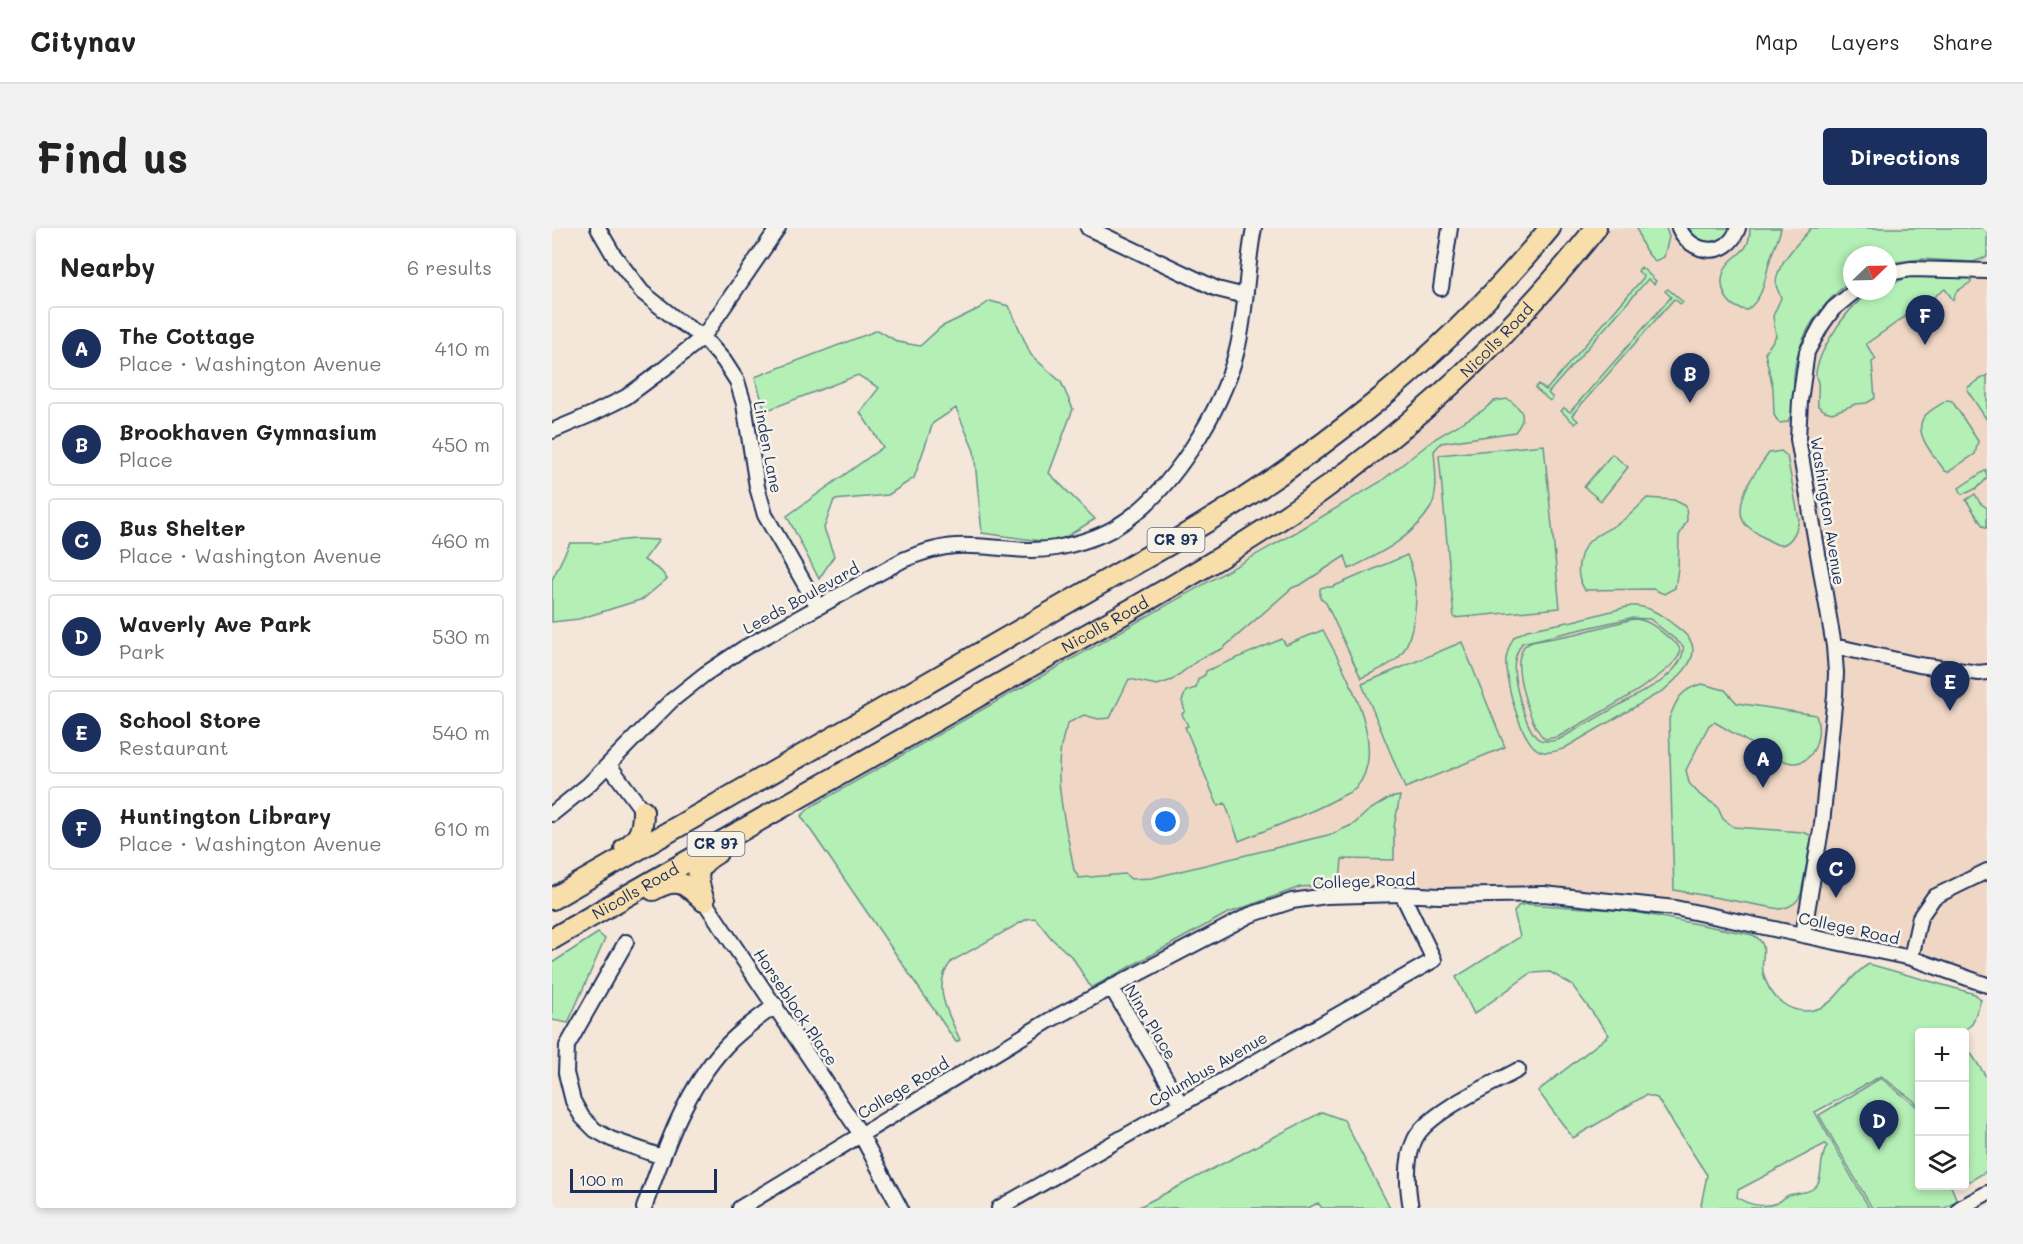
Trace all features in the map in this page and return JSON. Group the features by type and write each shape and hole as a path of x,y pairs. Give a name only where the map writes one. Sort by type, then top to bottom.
{"highway":[{"name":"CR 97","path":"552,899 1193,530 1280,476 1353,423 1418,366 1492,295 1550,228"},
{"name":"Nicolls Road","path":"552,939 1226,554 1319,493 1375,451 1472,366 1514,325 1596,228"},
{"path":"704,901 698,879 699,868 706,860 781,816 850,770"},
{"path":"552,892 560,885 636,841 642,827 643,811 655,818 665,820 699,814"},
{"path":"584,920 636,900 668,882 678,882 689,887 704,901"}],"street":[{"name":"Linden Lane","path":"598,228 613,254 642,292 703,337 724,361 737,381 744,404 757,487 765,515 818,607"},
{"path":"552,431 626,397 665,369 703,337 778,228"},
{"path":"1088,228 1217,290 1245,296"},
{"name":"Leeds Boulevard","path":"552,814 570,801 609,765 671,701 691,684 744,648 903,560 927,551 955,546 1043,550 1082,541 1118,526 1139,510 1161,488 1187,453 1221,394 1236,352 1254,228"},
{"path":"1441,288 1450,228"},
{"path":"1679,228 1689,243 1706,250 1724,246 1731,240 1738,228"},
{"path":"1897,271 1911,269 1987,271"},
{"name":"Washington Avenue","path":"1803,935 1822,824 1836,673 1834,646 1798,439 1800,401 1807,352 1833,309 1844,300"},
{"path":"1834,646 1919,664 1979,673 1987,672"},
{"path":"609,765 643,811"},
{"path":"1911,958 1920,917 1934,897 1987,871"},
{"name":"College Road","path":"740,1208 860,1133 1050,1020 1250,915 1292,901 1326,896 1402,894 1555,896 1675,908 1911,958 1987,985"},
{"name":"Columbus Avenue","path":"999,1208 1434,960 1402,894"},
{"name":"Horseblock Place","path":"704,901 860,1133 900,1208"},
{"path":"626,942 567,1046 566,1073 573,1101 582,1117 594,1130 611,1139 662,1157"},
{"name":"Nina Place","path":"1111,987 1181,1104"},
{"path":"644,1208 662,1157 685,1106 711,1065 738,1035 776,1005"},
{"path":"1411,1208 1409,1156 1421,1130 1436,1116 1518,1070"},
{"path":"1960,1208 1987,1193"}],"shaded area":[{"path":"1596,228 1987,228 1987,985 1911,958 1675,908 1544,894 1292,901 1127,979 1069,892 958,708 1375,451"}],"green space":[{"path":"1637,228 1666,228 1669,237 1664,257 1655,261 1651,258 1643,246"},
{"path":"1689,228 1730,228 1721,238 1710,242 1698,238"},
{"path":"1750,228 1781,228 1761,293 1747,310 1728,301 1722,281 1726,267 1748,243"},
{"path":"1811,228 1987,228 1987,257 1973,262 1921,259 1897,262 1897,246 1843,246 1843,287 1821,310 1805,334 1796,361 1793,406 1790,417 1788,422 1779,423 1774,415 1773,388 1765,353 1776,336 1773,316 1781,298 1776,286 1777,276 1789,254"},
{"path":"1641,267 1656,281 1654,284 1648,279 1548,393 1553,398 1550,401 1535,388 1538,384 1546,390 1644,277 1638,271"},
{"path":"1970,275 1971,282 1956,292 1953,300 1945,289 1866,344 1876,359 1872,362 1875,398 1867,403 1856,404 1832,413 1825,411 1818,406 1816,374 1822,352 1837,327 1860,300 1897,300 1897,282 1909,277"},
{"path":"1668,289 1683,302 1681,304 1674,299 1572,415 1578,421 1575,424 1561,411 1564,408 1570,412 1671,297 1665,291"},
{"path":"990,301 1009,306 1031,355 1061,382 1073,409 1049,473 1095,519 1056,543 982,533 974,451 956,408 933,423 914,478 888,495 834,500 824,528 834,556 819,579 787,516 883,447 860,412 879,388 858,375 765,411 755,377 878,330 898,342 920,346 941,327"},
{"path":"1987,375 1987,420 1967,390"},
{"path":"1508,399 1522,414 1521,422 1515,432 1441,443 1434,451 1436,479 1431,507 1424,518 1405,536 1349,569 1345,556 1292,588 1222,649 1201,658 1172,680 1157,685 1129,679 1110,718 1098,719 1084,715 1068,723 1062,741 1059,759 1060,796 1074,870 1079,878 1125,874 1131,879 1152,878 1332,834 1354,824 1368,811 1389,798 1400,796 1394,827 1394,860 1342,859 1340,884 1300,887 1226,914 1091,988 1073,958 1052,939 1035,918 1027,919 952,961 946,971 942,980 942,990 947,1010 960,1040 956,1042 801,816 812,806 1298,531 1380,482 1436,438 1482,411 1494,401"},
{"path":"1947,400 1952,401 1978,441 1975,454 1948,472 1931,453 1921,431 1921,424 1926,414"},
{"path":"1544,445 1560,608 1454,618 1439,455"},
{"path":"1781,451 1787,456 1799,520 1791,539 1785,544 1778,545 1745,524 1741,511 1744,495 1755,473 1769,453"},
{"path":"1612,454 1628,467 1601,501 1584,487"},
{"path":"1986,470 1987,478 1982,484 1962,494 1959,488"},
{"path":"1975,494 1980,503 1987,508 1987,528 1983,526 1966,500"},
{"path":"1647,498 1674,500 1686,506 1687,520 1679,536 1675,588 1664,594 1653,589 1585,590 1580,579 1579,567 1586,545 1597,535 1626,518"},
{"path":"634,539 659,540 644,560 661,571 667,579 643,599 579,619 552,622 552,580 570,543"},
{"path":"1407,555 1416,591 1414,618 1408,640 1398,658 1361,678 1326,603 1320,598 1320,589 1332,587"},
{"path":"1631,606 1646,608 1656,612 1681,630 1692,644 1693,651 1682,673 1664,690 1563,749 1543,752 1533,746 1520,724 1508,680 1507,653 1514,637 1527,630","holes":["1630,618 1650,619 1683,646 1682,657 1673,671 1660,682 1558,740 1538,739 1523,712 1515,677 1515,660 1522,643"]},
{"path":"1633,619 1652,625 1679,647 1680,652 1675,661 1663,673 1626,698 1558,737 1545,739 1530,714 1523,690 1519,660 1524,646 1532,642"},
{"path":"1323,630 1342,665 1360,708 1366,730 1368,752 1365,771 1356,788 1350,792 1303,815 1239,841 1225,803 1218,806 1185,727 1188,726 1182,714 1185,711 1182,701 1186,691 1196,688 1198,679 1205,675 1206,671 1282,639 1286,645"},
{"path":"1462,642 1505,747 1405,788 1362,684"},
{"path":"1702,684 1725,690 1737,703 1816,715 1818,735 1816,743 1809,756 1801,762 1787,762 1777,758 1714,722 1709,725 1686,770 1689,783 1700,795 1717,806 1723,819 1734,827 1803,832 1812,836 1801,894 1787,907 1780,909 1674,890 1669,719 1680,696 1689,689"},
{"path":"1526,904 1630,911 1753,935 1762,943 1764,952 1762,967 1770,990 1782,1003 1798,1010 1807,1011 1825,1006 1861,969 1869,964 1975,994 1981,1000 1972,1024 1968,1028 1915,1028 1915,1102 1881,1076 1815,1112 1869,1208 1703,1208 1701,1205 1707,1175 1657,1098 1646,1095 1573,1138 1538,1091 1609,1035 1572,985 1550,972 1531,973 1474,1014 1456,977 1520,937 1514,912 1518,906","holes":["1825,1144 1827,1146 1818,1183 1812,1189 1789,1195 1777,1203 1767,1205 1751,1204 1737,1197 1738,1190"]},
{"path":"598,933 605,939 568,1023 552,1020 552,963"},
{"path":"1969,1050 1987,1078 1987,1171 1969,1182"},
{"path":"1881,1078 1915,1105 1915,1190 1953,1190 1957,1201 1945,1208 1872,1208 1819,1115"},
{"path":"1322,1112 1344,1120 1390,1208 1322,1208 1318,1203 1308,1208 1137,1208"}],"place":[{"name":"Huntington Library","path":"1925,345"},
{"name":"Brookhaven Gymnasium","path":"1690,403"},
{"name":"School Store","path":"1950,711"},
{"name":"The Cottage","path":"1763,788"},
{"name":"Bus Shelter","path":"1836,898"},
{"name":"Waverly Ave Park","path":"1879,1150"}]}
